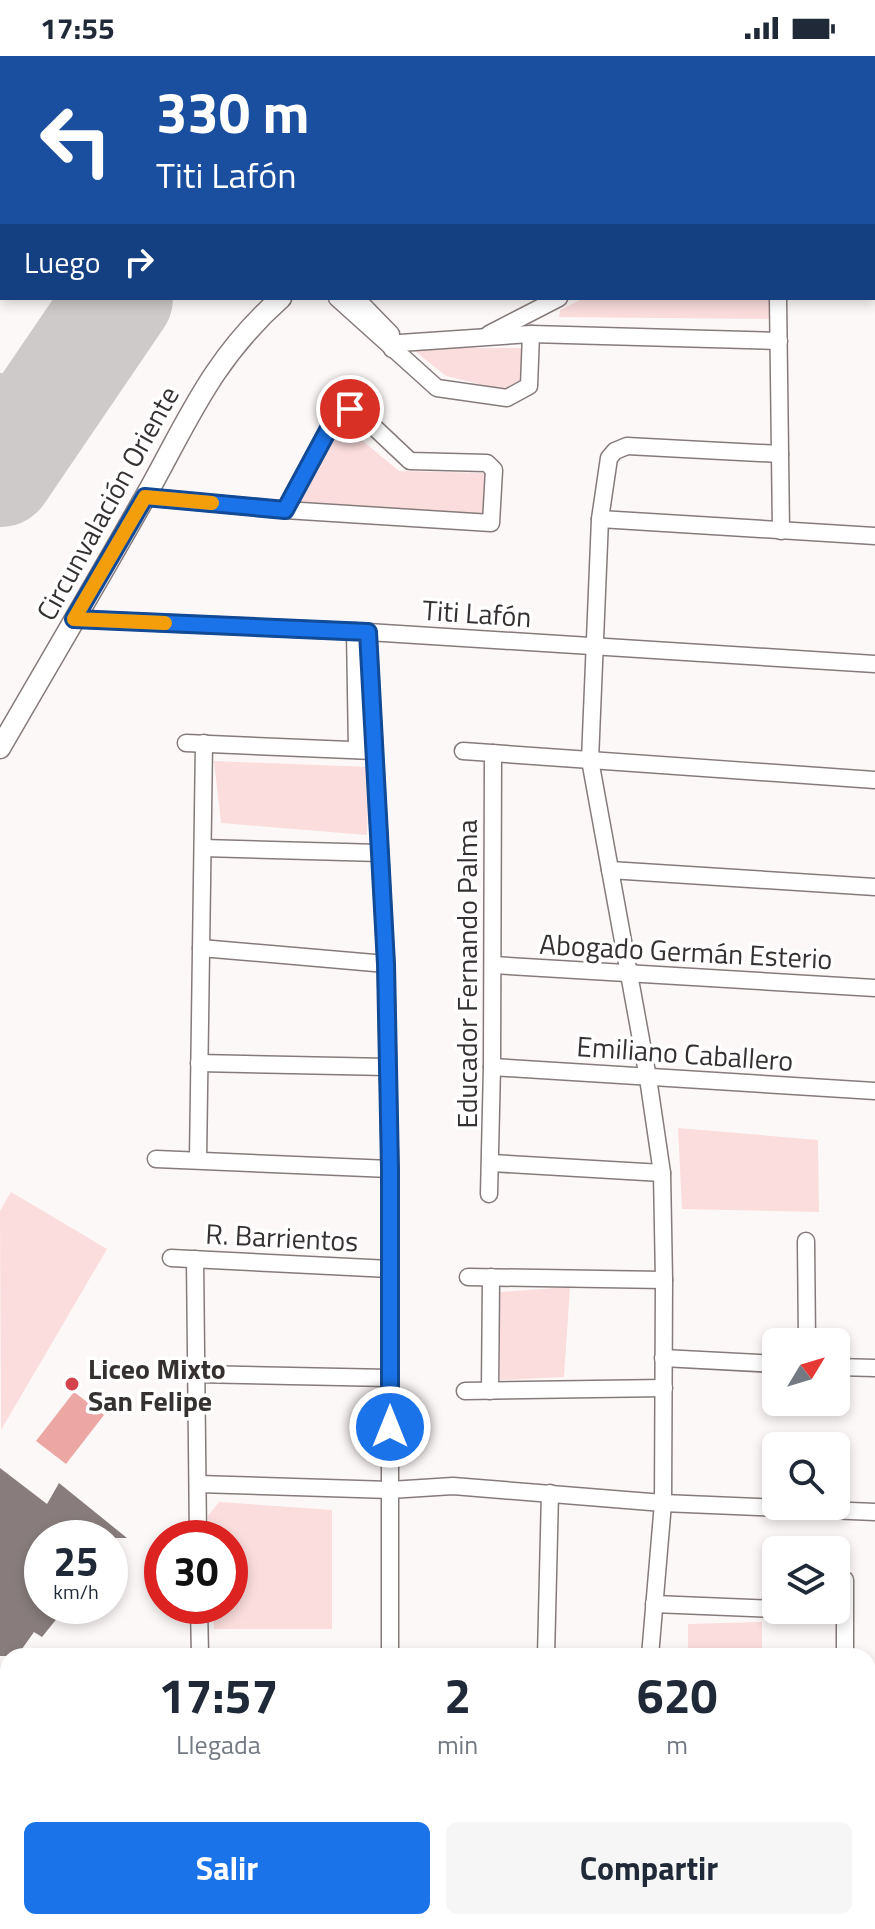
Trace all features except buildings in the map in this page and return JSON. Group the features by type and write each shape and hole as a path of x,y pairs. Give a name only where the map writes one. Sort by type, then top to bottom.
{"street":[{"name":"Circunvalación Oriente","path":"0,748 213,373 249,329 279,300"},
{"path":"339,300 396,346 531,334 779,341"},
{"path":"358,300 437,388 507,398 529,386 531,334"},
{"path":"483,337 555,300"},
{"path":"778,300 781,531"},
{"path":"145,497 285,510 491,523 494,470 487,463 410,461 357,411 350,409 333,421 285,510"},
{"path":"651,1648 663,1503 662,1173 648,1078 590,760 600,519 609,458 615,451 627,446 780,454"},
{"path":"600,519 875,536"},
{"name":"Titi Lafón","path":"74,619 361,631 875,664"},
{"path":"357,750 361,631"},
{"path":"361,631 374,751 386,964 390,1169 390,1648"},
{"path":"186,743 374,751"},
{"path":"198,1160 204,743"},
{"path":"463,751 875,780"},
{"name":"Educador Fernando Palma","path":"489,1194 493,753"},
{"path":"203,848 380,853"},
{"path":"610,870 875,887"},
{"path":"201,948 386,964"},
{"name":"Abogado Germán Esterio","path":"493,965 875,988"},
{"path":"199,1063 388,1067"},
{"name":"Emiliano Caballero","path":"492,1067 875,1091"},
{"path":"156,1159 390,1169"},
{"path":"491,1163 662,1173"},
{"path":"806,1241 807,1328"},
{"name":"R. Barrientos","path":"171,1258 390,1269"},
{"path":"195,1259 198,1520"},
{"path":"468,1277 664,1280"},
{"path":"490,1391 491,1277"},
{"path":"663,1358 762,1363"},
{"path":"850,1367 875,1368"},
{"path":"196,1374 390,1378"},
{"path":"465,1391 664,1388"},
{"path":"198,1484 390,1490 453,1486 663,1503 875,1512"},
{"path":"546,1648 550,1493"},
{"path":"654,1604 762,1608"},
{"path":"199,1624 200,1648"},
{"path":"844,1624 845,1648"}],"shaded area":[{"path":"580,300 770,300 771,319 559,317 560,310"},
{"path":"411,348 521,348 521,382 512,392 446,376"},
{"path":"340,422 399,471 489,473 484,515 295,506"},
{"path":"214,761 369,767 367,835 221,823"},
{"path":"678,1128 818,1140 819,1212 682,1209"},
{"path":"11,1192 107,1249 1,1430 0,1211"},
{"path":"570,1287 564,1377 500,1380 500,1292"},
{"path":"74,1392 104,1415 66,1464 36,1441"},
{"path":"219,1502 332,1510 332,1629 214,1629 214,1624 248,1624 248,1520 208,1520"},
{"path":"762,1622 762,1648 688,1648 688,1624"}],"taxiway":[{"path":"0,395 23,439"}],"runway":[{"path":"0,473 118,300"}],"slow traffic":[{"path":"165,623 74,619 145,497 212,503"}],"place":[{"name":"Liceo Mixto San Felipe","path":"72,1384"}],"route":[{"path":"350,409 333,421 285,510 145,497 74,619 368,632 386,964 390,1427"}]}
